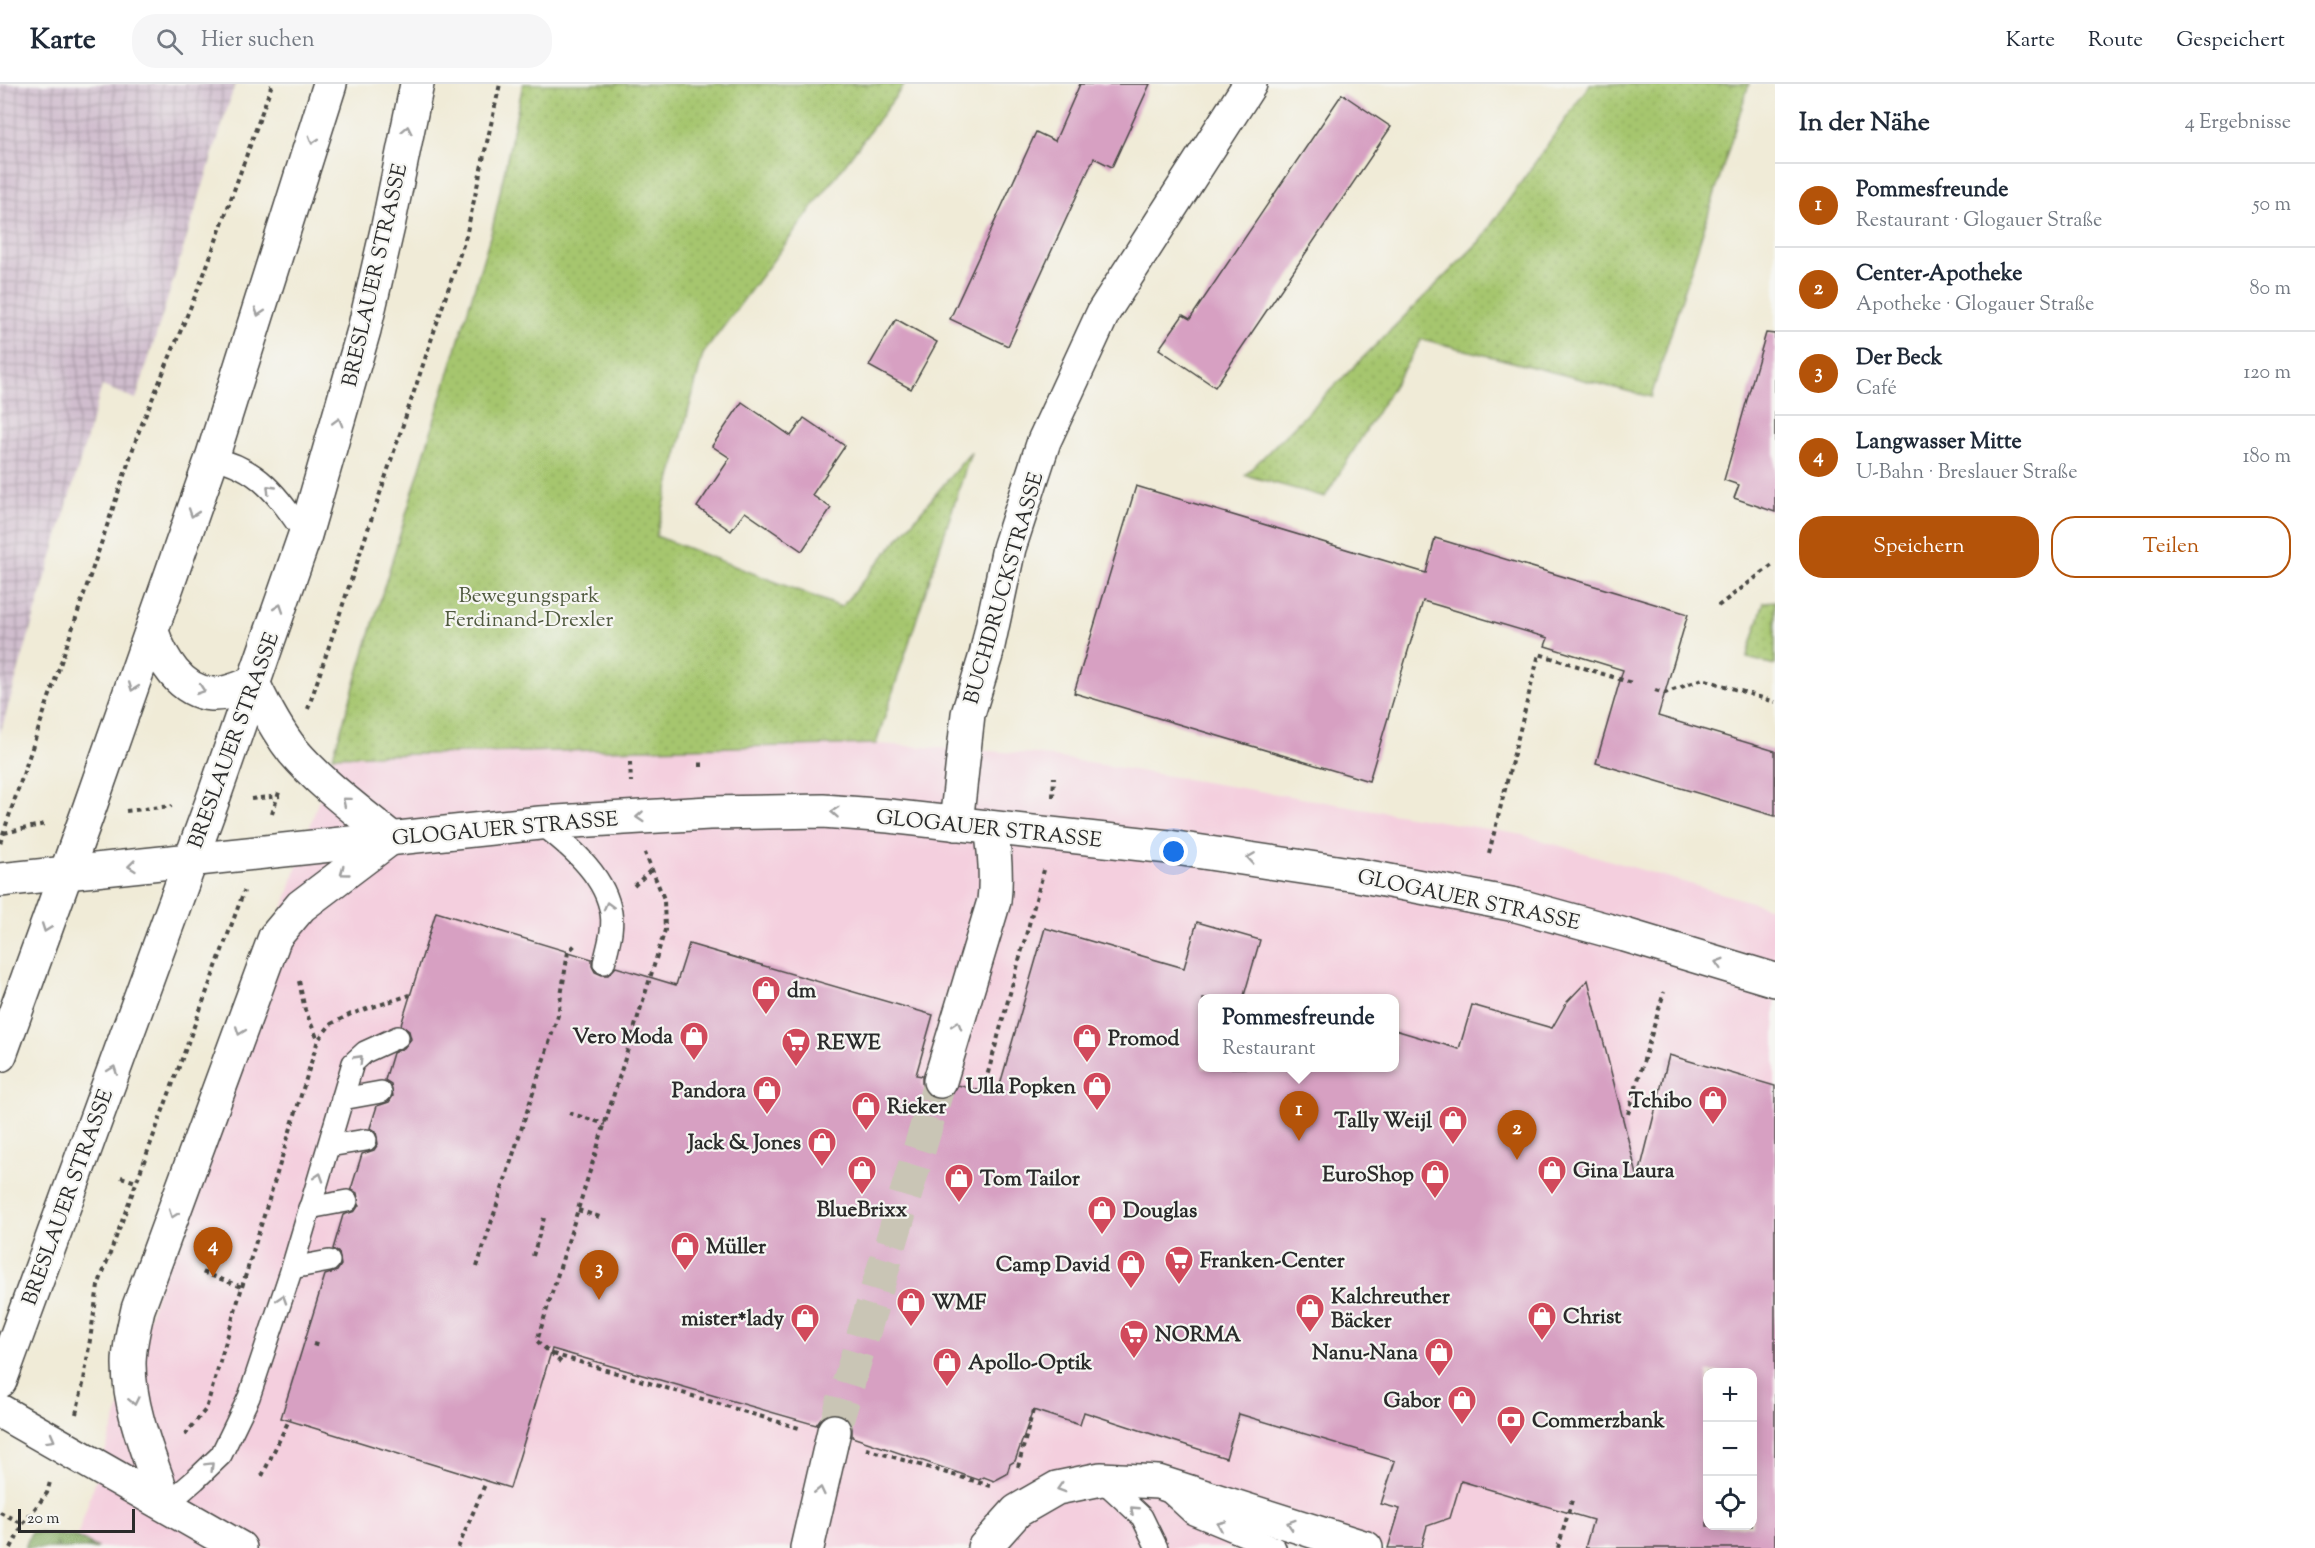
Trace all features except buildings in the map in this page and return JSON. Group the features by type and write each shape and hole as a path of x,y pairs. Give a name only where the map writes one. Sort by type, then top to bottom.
{"street":[{"path":"0,1055 212,458 330,84"},
{"name":"BRESLAUER STRASSE","path":"0,1381 190,860 305,535 364,330 417,84"},
{"name":"BUCHDRUCKSTRASSE","path":"956,824 968,714 986,655 1010,548 1044,441 1104,311 1250,84"},
{"path":"152,632 165,660 177,676 194,689 211,694 232,691 253,683 264,706 291,749 327,785 391,838 301,906 275,937 138,1309 130,1350 132,1389 146,1446 166,1504"},
{"name":"GLOGAUER STRASSE","path":"0,880 540,823 709,813 822,811 1169,847 1363,876 1516,905 1775,980"},
{"path":"940,1081 994,901 995,858 991,828"},
{"path":"0,1411 240,1548"},
{"path":"807,1548 834,1431"},
{"path":"984,1548 1017,1511 1057,1488 1101,1479 1158,1482 1366,1548"}],"lane":[{"path":"212,458 232,462 250,471 280,500 305,535"},
{"path":"540,823 563,841 583,862 602,889 611,909 610,938 604,963"},
{"path":"166,1504 195,1480 226,1447 249,1397 292,1268 353,1063 365,1052 398,1038"},
{"path":"342,1099 381,1092"},
{"path":"329,1146 366,1140"},
{"path":"309,1208 347,1201"},
{"path":"292,1268 329,1262"},
{"path":"1101,1479 1142,1517 1157,1548"},
{"path":"1158,1482 1193,1514 1275,1548"}],"path":[{"path":"0,844 139,431 203,277 272,84"},
{"path":"84,1380 98,1286 278,796 291,749 306,716 466,236 500,84"},
{"path":"1718,606 1775,563"},
{"path":"1489,853 1539,654 1632,683"},
{"path":"1655,690 1665,693 1703,679 1775,702"},
{"path":"701,760 701,767"},
{"path":"561,1362 537,1341 665,930 664,899 633,818"},
{"path":"983,1091 1043,881"},
{"path":"477,1267 558,1015 568,952"},
{"path":"1629,1114 1664,992"},
{"path":"184,1435 206,1408 318,1041 331,1024 351,1014 410,995"},
{"path":"569,1113 605,1124"},
{"path":"122,1177 136,1182"},
{"path":"578,1210 603,1218"},
{"path":"533,1256 544,1218"},
{"path":"199,1270 242,1287"},
{"path":"313,1344 320,1346"},
{"path":"712,1409 714,1402"},
{"path":"262,1476 290,1418"},
{"path":"458,1548 486,1482"},
{"path":"11,1548 23,1524 47,1493"},
{"path":"1558,1548 1572,1500"},
{"path":"0,1512 23,1524"}],"shaded area":[{"path":"0,84 235,84 136,399 102,386 0,734"},
{"path":"876,744 1036,754 1523,835 1775,909 1775,1548 98,1548 77,1537 333,756"}],"green space":[{"name":"Bewegungspark Ferdinand-Drexler","path":"523,84 905,84 703,354 656,536 841,607 971,452 876,744 333,756 492,230"},
{"path":"1590,84 1749,84 1651,397 1422,339 1325,497 1245,475 1480,241"},
{"path":"1775,601 1775,665 1747,658 1764,602"},
{"path":"31,1532 77,1537 98,1548 25,1548"}],"tunnel":[{"path":"834,1431 940,1081"}],"place":[{"name":"dm","path":"766,1016"},
{"name":"Vero Moda","path":"694,1062"},
{"name":"Promod","path":"1087,1064"},
{"name":"REWE","path":"796,1068"},
{"name":"Ulla Popken","path":"1097,1112"},
{"name":"Pandora","path":"767,1116"},
{"name":"Tchibo","path":"1713,1126"},
{"name":"Rieker","path":"866,1132"},
{"name":"Pommesfreunde","path":"1299,1141"},
{"name":"Tally Weijl","path":"1453,1146"},
{"name":"Center-Apotheke","path":"1517,1160"},
{"name":"Jack & Jones","path":"822,1168"},
{"name":"BlueBrixx","path":"862,1196"},
{"name":"Gina Laura","path":"1552,1196"},
{"name":"EuroShop","path":"1435,1200"},
{"name":"Tom Tailor","path":"959,1204"},
{"name":"Douglas","path":"1102,1236"},
{"name":"Müller","path":"685,1272"},
{"name":"Langwasser Mitte","path":"213,1277"},
{"name":"Franken-Center","path":"1179,1286"},
{"name":"Camp David","path":"1131,1290"},
{"name":"Der Beck","path":"599,1300"},
{"name":"WMF","path":"911,1328"},
{"name":"Kalchreuther Bäcker","path":"1310,1334"},
{"name":"Christ","path":"1542,1342"},
{"name":"mister*lady","path":"805,1344"},
{"name":"NORMA","path":"1134,1360"},
{"name":"Nanu-Nana","path":"1439,1378"},
{"name":"Apollo-Optik","path":"947,1388"},
{"name":"Gabor","path":"1462,1426"},
{"name":"Commerzbank","path":"1511,1446"}]}
